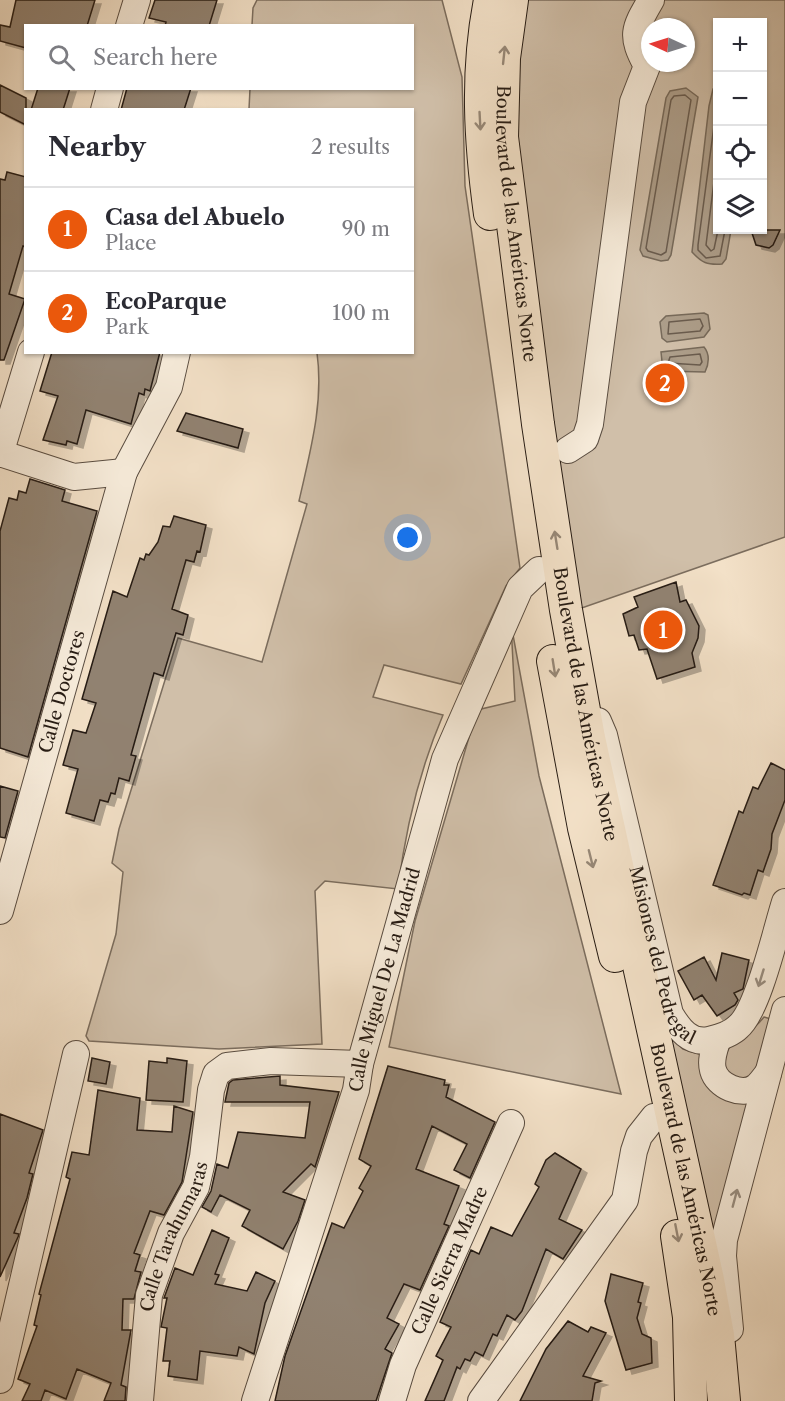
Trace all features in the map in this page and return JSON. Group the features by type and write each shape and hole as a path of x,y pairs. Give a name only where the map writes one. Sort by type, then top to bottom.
{"main road":[{"name":"Boulevard de las Américas Norte","path":"489,0 482,38 479,108 482,156 539,570 562,718 584,828 654,1117 685,1275 692,1361 692,1401"},
{"name":"Boulevard de las Américas Norte","path":"512,0 504,58 502,137 538,424 581,696 708,1280 718,1335 724,1401"}],"street":[{"path":"130,24 137,0"},
{"path":"568,450 585,439 590,424 633,102 646,66 635,42 635,33 638,21 651,0"},
{"path":"105,108 109,90"},
{"path":"30,354 0,454 74,477 124,472"},
{"name":"Calle Doctores","path":"0,911 124,472 143,442 169,387 177,354"},
{"name":"Calle Miguel De La Madrid","path":"255,1401 357,1090 360,1064 445,759 520,588 539,570"},
{"name":"Misiones del Pedregal","path":"581,696 594,714 604,735 669,1014 687,1037 702,1041 718,1038 739,1027 751,1011 785,902"},
{"path":"737,1401 723,1256 724,1240 785,1010"},
{"path":"718,1038 712,1057 713,1071 719,1082 741,1091 755,1088 768,1073"},
{"path":"0,1380 76,1054"},
{"name":"Calle Tarahumaras","path":"140,1401 149,1294 171,1233 196,1187 203,1157 211,1090 216,1074 227,1066 271,1061 360,1064"},
{"path":"481,1401 626,1200 634,1151 639,1136 654,1117"},
{"name":"Calle Sierra Madre","path":"392,1401 403,1365 511,1123"}],"shaded area":[{"path":"257,0 442,0 462,77 465,186 520,568 506,586 461,684 384,665 373,697 443,715 414,801 398,889 325,881 315,891 322,1044 219,1049 89,1041 86,1036 116,934 123,872 112,863 119,829 178,638 262,662 307,504 299,501 317,409 319,390 317,354 414,354 414,108 249,108 250,90 414,90 414,24 252,24 253,8"},
{"path":"517,0 785,0 785,537 576,610 511,140"},
{"path":"511,624 539,776 621,1094 389,1047 415,921 477,710 515,701"},
{"path":"764,1017 771,1019 760,1067 744,1081 724,1072 727,1052 731,1046"},
{"path":"669,1036 683,1049 705,1056 749,1103 711,1248"}],"water":[{"path":"686,88 698,97 671,255 668,260 661,261 643,256 640,250 666,98 670,91"},
{"path":"713,89 713,234 730,234 726,259 722,264 709,264 692,252"},
{"path":"704,313 708,315 710,329 704,337 667,342 662,338 660,322 666,316"},
{"path":"704,347 708,359 705,372 663,371 661,352"}],"building":[{"path":"16,0 95,0 88,24 24,24 24,47 0,41 0,25 10,27"},
{"path":"155,0 217,0 210,24 166,24 166,22 149,18"},
{"path":"0,85 26,98 24,124 0,112"},
{"path":"37,90 69,90 64,108 32,108"},
{"path":"126,90 190,90 185,108 122,108"},
{"path":"7,172 24,176 24,246 9,294 24,299 24,302 4,360 0,360 0,179 5,180"},
{"path":"767,230 780,230 773,245 769,248 756,245 752,234 767,234"},
{"path":"51,354 159,354 150,391 145,389 144,395 139,393 131,424 86,410 77,444 67,441 66,445 43,440 58,396 40,391"},
{"path":"186,413 243,429 238,448 177,431"},
{"path":"30,479 65,490 62,501 97,511 28,757 0,748 0,531 9,498 17,500 19,491 26,493"},
{"path":"174,516 206,525 200,552 197,551 194,562 186,560 172,609 188,615 183,635 176,633 163,676 154,673 131,755 136,756 129,781 119,778 115,794 111,793 108,802 100,800 94,821 66,813 78,769 63,765 73,730 86,733 96,703 82,699 113,591 127,597 140,558 144,560 146,554 149,555 158,542 163,526 170,527"},
{"path":"676,582 680,602 686,600 699,626 698,638 692,653 695,667 657,679 647,649 639,650 634,635 629,636 623,614 638,607 634,597"},
{"path":"771,763 785,770 785,800 772,834 771,849 763,872 758,870 750,895 744,893 742,895 713,885 739,811 743,813 753,787 758,789"},
{"path":"0,786 18,791 5,838 0,837"},
{"path":"722,953 749,960 743,989 734,993 738,1000 735,1005 717,1016 702,995 694,1000 678,971 704,957 716,980"},
{"path":"92,1058 110,1062 106,1084 88,1081"},
{"path":"167,1058 187,1061 183,1102 146,1100 149,1061 167,1063"},
{"path":"388,1066 445,1080 444,1085 449,1085 446,1097 495,1122 470,1178 454,1170 467,1144 432,1126 416,1169 459,1186 444,1224 449,1226 420,1290 404,1284 387,1318 399,1324 385,1349 392,1353 376,1401 275,1401 285,1356 332,1223 344,1228 363,1191 359,1188 371,1166 359,1159"},
{"path":"280,1076 280,1085 339,1092 315,1167 311,1164 283,1192 305,1200 298,1221 283,1249 242,1226 250,1210 220,1195 211,1212 202,1207 211,1191 217,1164 228,1168 238,1132 305,1138 310,1102 225,1102 229,1083 233,1080"},
{"path":"98,1090 140,1098 137,1130 172,1132 174,1106 193,1112 182,1182 164,1215 150,1211 134,1253 140,1255 135,1271 141,1272 134,1299 123,1299 122,1330 131,1330 121,1385 126,1387 125,1401 104,1401 111,1383 77,1369 66,1399 45,1390 41,1401 22,1401 30,1384 18,1379 37,1326 34,1325 41,1295 39,1294 70,1179 66,1177 72,1152 89,1155"},
{"path":"0,1114 43,1130 29,1173 33,1174 27,1198 14,1233 19,1234 0,1277"},
{"path":"555,1153 581,1169 559,1219 582,1230 563,1259 546,1249 522,1311 515,1320 507,1315 497,1336 493,1334 483,1356 475,1352 470,1361 465,1359 460,1369 457,1367 444,1401 425,1401 443,1360 436,1356 451,1327 440,1322 471,1250 479,1254 491,1227 512,1236 539,1187 535,1184 546,1160"},
{"path":"212,1230 229,1238 215,1274 219,1275 215,1284 247,1291 256,1272 275,1281 265,1303 254,1354 239,1347 237,1356 200,1351 197,1380 168,1376 170,1361 163,1361 167,1328 161,1327 167,1298 164,1298 175,1268 193,1275"},
{"path":"611,1274 643,1283 637,1318 642,1334 651,1338 652,1363 626,1370 605,1301"},
{"path":"568,1321 588,1332 591,1327 606,1333 583,1376 601,1381 595,1383 592,1401 520,1401 546,1349"}],"place":[{"name":"EcoParque","path":"665,383"},
{"name":"Casa del Abuelo","path":"663,630"}]}
